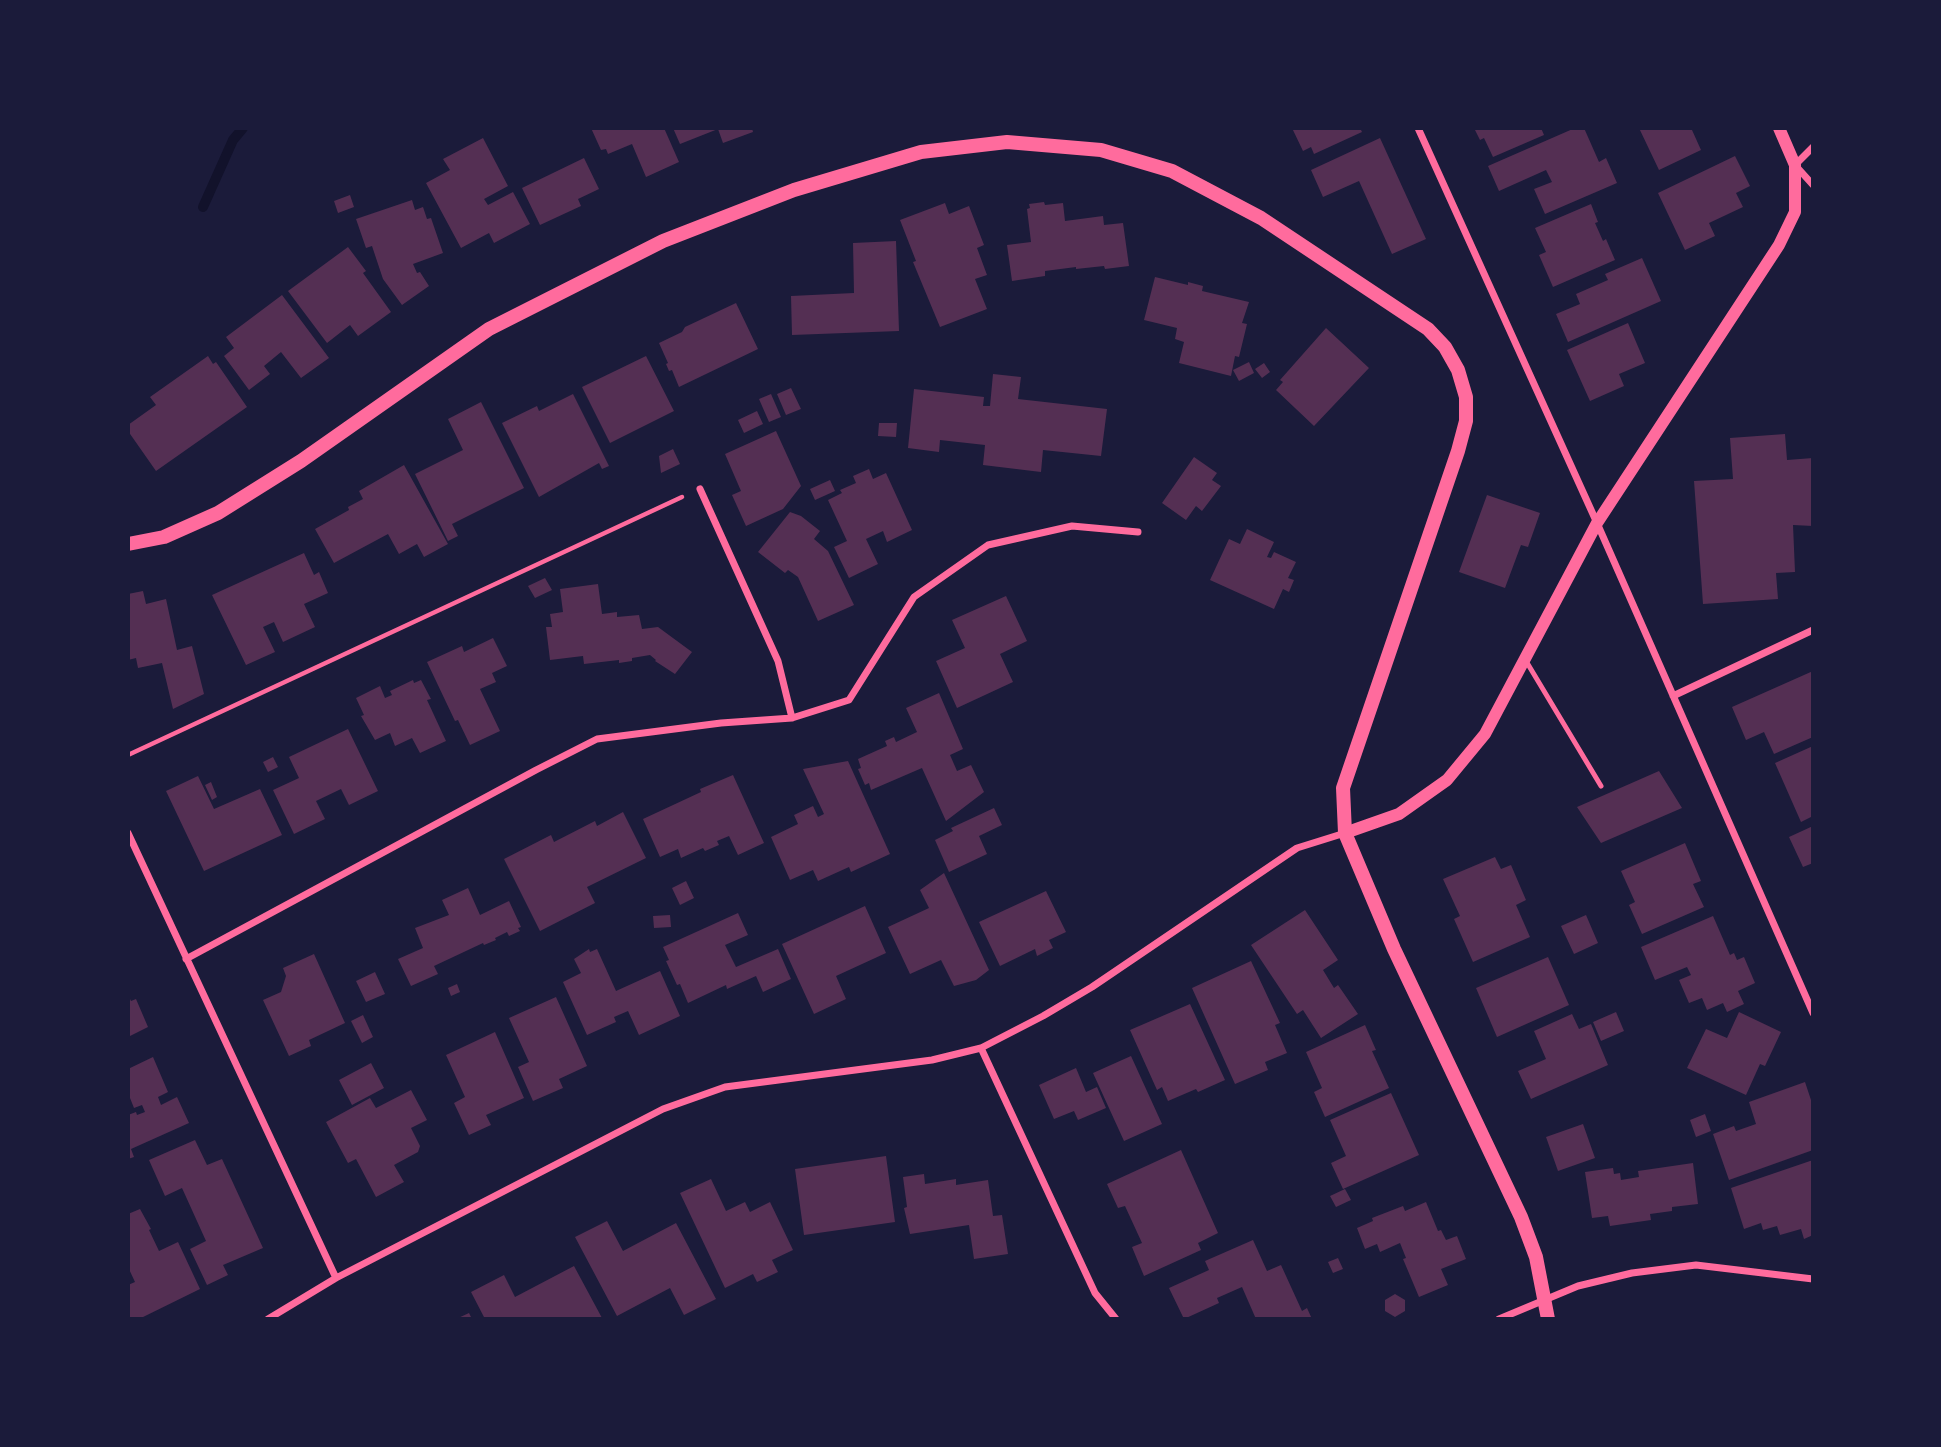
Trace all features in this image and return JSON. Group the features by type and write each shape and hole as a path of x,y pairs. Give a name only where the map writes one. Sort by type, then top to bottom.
{"main road":[{"path":"128,544 164,537 218,513 301,461 489,329 663,241 794,190 920,152 1007,142 1101,150 1172,171 1261,218 1428,329 1445,347 1458,370 1466,397 1466,421 1454,464 1343,788 1345,833 1394,949 1521,1217 1535,1257 1548,1319"}],"street":[{"path":"1418,128 1597,523 1813,1013"},
{"path":"1779,128 1795,165 1813,186"},
{"path":"268,1319 336,1278 663,1108 725,1087 932,1060 981,1048 1092,987 1297,848 1399,814 1447,780 1485,734 1597,523 1779,245 1795,212 1795,165 1813,148"},
{"path":"699,489 778,661 792,718"},
{"path":"186,959 536,769 597,739 721,723 792,718 849,700 914,597 988,545 1072,526 1138,531"},
{"path":"1673,696 1813,630"},
{"path":"128,833 336,1278"},
{"path":"981,1048 1096,1293 1116,1319"},
{"path":"1499,1319 1578,1286 1632,1273 1696,1265 1813,1279"}],"lane":[{"path":"1525,658 1601,786"}],"path":[{"path":"128,755 699,489"}],"building":[{"path":"591,128 664,128 679,162 646,177 632,144 608,154 606,149 601,150"},
{"path":"673,128 752,128 753,132 723,143 718,129 680,144"},
{"path":"1292,128 1360,128 1362,132 1314,154 1311,147 1303,151"},
{"path":"1474,128 1541,128 1544,135 1493,157 1484,138 1480,140"},
{"path":"1575,128 1584,128 1599,162 1606,158 1617,183 1545,214 1534,189 1552,182 1546,170 1499,191 1488,166"},
{"path":"1639,128 1697,128 1692,130 1701,150 1659,170"},
{"path":"483,138 508,186 484,199 488,205 513,192 530,224 494,243 489,233 461,248 426,183 450,170 443,159"},
{"path":"1380,138 1426,239 1392,254 1359,181 1323,197 1311,170"},
{"path":"1735,156 1750,186 1736,193 1743,207 1709,223 1715,236 1685,250 1658,193"},
{"path":"584,158 599,189 578,199 581,206 540,225 522,188"},
{"path":"350,195 354,207 338,213 334,201"},
{"path":"412,200 415,210 423,207 427,219 431,218 443,253 413,264 429,286 402,305 383,279 372,246 366,248 356,219"},
{"path":"1044,202 1045,205 1063,203 1065,221 1103,216 1104,225 1123,223 1129,266 1105,269 1104,266 1076,267 1045,271 1045,276 1012,281 1007,245 1031,242 1027,209 1030,208 1029,204"},
{"path":"945,203 949,214 969,206 984,245 977,248 987,275 975,279 987,309 940,327 913,262 916,261 900,220"},
{"path":"1591,204 1598,222 1595,223 1615,260 1553,287 1539,255 1546,252 1535,228"},
{"path":"896,241 899,331 792,335 791,296 854,293 853,243"},
{"path":"348,247 391,312 358,336 350,325 327,343 288,291"},
{"path":"1642,258 1661,301 1568,342 1556,314 1580,304 1576,294 1608,280 1605,274"},
{"path":"1155,277 1188,285 1188,282 1203,286 1202,291 1249,302 1242,323 1247,324 1239,357 1235,356 1231,376 1179,363 1184,342 1175,339 1177,328 1144,320"},
{"path":"282,295 329,358 301,378 281,352 264,366 270,374 249,390 224,356 234,348 226,337"},
{"path":"736,303 758,349 679,387 672,370 669,371 659,343 682,332 685,327"},
{"path":"1628,323 1645,363 1619,374 1624,386 1590,401 1567,350"},
{"path":"1326,328 1369,368 1314,426 1276,390 1283,382 1280,380"},
{"path":"208,356 213,364 216,362 247,407 156,471 128,431 128,425 156,405 150,397"},
{"path":"646,356 674,411 610,443 582,387"},
{"path":"1249,362 1254,373 1239,381 1233,370"},
{"path":"1264,363 1270,372 1262,378 1255,369"},
{"path":"993,374 1021,377 1018,399 1107,409 1101,456 1043,450 1041,472 983,465 985,445 940,440 939,452 908,448 914,389 984,397 983,406 990,406"},
{"path":"791,388 801,409 786,415 777,394"},
{"path":"573,394 609,466 602,469 599,463 539,497 502,423 537,406 539,411"},
{"path":"771,394 781,417 769,422 759,399"},
{"path":"481,402 524,488 452,524 458,536 448,541 415,474 463,450 448,419"},
{"path":"757,411 763,424 744,433 738,420"},
{"path":"879,423 897,423 896,437 878,436"},
{"path":"776,431 801,486 783,509 746,526 732,495 741,491 725,454"},
{"path":"1785,434 1787,460 1813,458 1813,526 1793,525 1795,572 1776,573 1778,599 1703,604 1694,481 1733,479 1730,438"},
{"path":"673,449 680,464 661,473 659,456"},
{"path":"1194,457 1217,473 1212,480 1221,486 1202,511 1196,506 1186,520 1162,503"},
{"path":"404,465 448,544 424,557 417,544 399,554 388,534 334,563 315,529 363,499 359,491"},
{"path":"869,469 873,479 886,473 912,530 887,542 883,531 866,539 878,564 849,578 834,547 847,541 828,500 842,493 840,490 856,483 853,476"},
{"path":"830,480 835,491 815,500 810,489"},
{"path":"1487,495 1540,513 1528,547 1521,545 1505,588 1459,572"},
{"path":"790,512 801,516 820,531 814,539 828,551 854,605 818,621 798,577 788,570 785,573 758,552"},
{"path":"1247,529 1274,542 1267,557 1271,558 1274,552 1296,562 1288,578 1294,580 1289,592 1283,589 1274,609 1210,580 1229,539 1240,544"},
{"path":"304,553 314,575 319,572 328,593 304,604 315,627 283,642 274,622 263,627 275,652 246,665 212,595"},
{"path":"545,578 552,590 535,598 528,586"},
{"path":"598,584 602,614 617,612 617,617 639,615 642,629 658,627 692,652 675,674 650,655 619,663 619,660 584,664 583,656 550,660 546,627 552,627 550,614 563,612 560,589"},
{"path":"143,591 146,604 166,599 177,650 192,646 204,694 173,709 162,663 138,668 136,658 128,660 128,594"},
{"path":"1006,596 1027,641 1000,654 1013,682 957,708 936,661 965,648 952,620"},
{"path":"493,638 507,666 492,673 496,682 480,689 500,731 470,745 458,720 455,721 427,662 462,646 464,652"},
{"path":"1813,671 1813,737 1774,754 1764,732 1746,740 1732,707"},
{"path":"413,680 414,683 421,680 446,741 420,753 412,738 395,746 390,733 375,740 361,716 364,715 356,698 380,686 385,698 392,695 390,691"},
{"path":"939,693 963,749 950,755 957,771 971,765 984,792 946,821 922,768 871,790 869,783 865,785 858,769 861,768 858,759 887,746 885,741 894,737 896,742 917,732 906,708"},
{"path":"348,729 378,791 349,805 341,789 316,801 325,819 294,834 273,790 299,778 289,757"},
{"path":"1813,746 1813,816 1801,822 1775,763"},
{"path":"273,757 278,767 268,772 263,762"},
{"path":"848,761 890,854 851,872 849,867 818,881 813,870 790,880 771,837 798,824 794,815 813,806 818,817 824,814 803,769"},
{"path":"1659,771 1682,808 1601,843 1577,807"},
{"path":"733,775 764,843 738,855 729,836 717,841 719,845 705,851 703,848 681,858 678,849 660,857 643,819"},
{"path":"198,776 214,809 260,789 282,835 204,871 166,791"},
{"path":"211,782 217,797 212,800 205,785"},
{"path":"994,808 1002,825 979,836 987,854 949,872 935,840 953,831 951,828"},
{"path":"623,812 646,858 587,887 595,903 540,931 504,859 551,835 554,842 595,821 597,826"},
{"path":"1813,826 1813,863 1803,867 1789,837"},
{"path":"1685,843 1701,881 1693,884 1704,907 1642,934 1629,905 1635,902 1621,871"},
{"path":"1495,857 1501,869 1511,865 1526,900 1516,905 1530,937 1473,962 1454,919 1460,916 1443,879"},
{"path":"944,873 989,970 976,980 954,986 941,960 910,974 888,927 929,908 920,890"},
{"path":"686,881 694,898 680,905 672,888"},
{"path":"468,888 480,915 509,901 521,927 518,928 520,931 509,936 507,932 495,938 496,940 484,945 483,943 434,966 438,974 411,986 398,959 423,948 415,928 449,915 442,900"},
{"path":"1046,891 1066,932 1049,940 1053,948 1037,956 1035,949 1000,966 979,922"},
{"path":"865,906 886,953 836,976 846,999 814,1014 782,944"},
{"path":"1305,910 1338,960 1323,970 1334,988 1338,985 1358,1014 1321,1038 1303,1010 1297,1014 1251,945"},
{"path":"738,913 748,935 725,945 736,967 778,949 791,979 763,992 756,976 727,989 726,985 688,1003 666,961 669,960 663,947"},
{"path":"670,915 671,927 654,928 653,916"},
{"path":"1586,915 1598,943 1574,954 1561,926"},
{"path":"1713,916 1730,955 1734,953 1737,960 1744,957 1755,983 1738,991 1744,1004 1727,1012 1723,1003 1707,1010 1702,998 1689,1003 1679,980 1691,975 1687,967 1655,980 1641,947"},
{"path":"589,949 590,952 597,949 616,991 660,971 680,1016 639,1035 628,1011 614,1017 616,1022 587,1035 563,982 581,973 574,959"},
{"path":"314,954 345,1023 309,1040 311,1046 289,1056 263,1000 281,992 286,976 283,968"},
{"path":"1548,957 1569,1005 1497,1037 1476,988"},
{"path":"1251,961 1280,1023 1275,1025 1287,1053 1265,1062 1268,1070 1235,1084 1192,988"},
{"path":"375,972 385,994 366,1002 356,981"},
{"path":"457,984 460,992 451,996 448,988"},
{"path":"128,995 131,1001 136,999 148,1027 128,1037"},
{"path":"556,997 587,1066 559,1079 563,1088 533,1101 518,1067 529,1062 509,1018"},
{"path":"1190,1004 1225,1080 1168,1101 1162,1087 1157,1090 1130,1030"},
{"path":"1616,1012 1624,1031 1601,1041 1593,1022"},
{"path":"1739,1012 1781,1032 1765,1066 1760,1064 1746,1095 1687,1068 1706,1029 1727,1038"},
{"path":"1572,1014 1579,1029 1591,1024 1608,1065 1531,1099 1518,1071 1546,1059 1534,1031"},
{"path":"363,1015 373,1037 362,1043 351,1021"},
{"path":"1365,1025 1376,1050 1372,1051 1389,1088 1325,1117 1314,1092 1322,1088 1306,1052"},
{"path":"495,1032 524,1098 486,1115 491,1125 469,1135 454,1103 465,1097 446,1055"},
{"path":"1131,1056 1162,1124 1124,1141 1093,1073"},
{"path":"153,1057 168,1092 158,1097 161,1105 177,1097 189,1123 131,1149 134,1157 128,1159 128,1115 145,1112 142,1105 134,1108 128,1093 128,1069"},
{"path":"371,1063 384,1088 352,1105 339,1080"},
{"path":"1076,1068 1086,1092 1097,1087 1106,1108 1078,1120 1074,1111 1054,1119 1039,1085"},
{"path":"1805,1082 1813,1106 1813,1150 1729,1180 1713,1134 1734,1126 1736,1131 1756,1124 1749,1102"},
{"path":"411,1090 427,1120 411,1128 420,1146 418,1152 394,1165 404,1182 376,1197 356,1159 348,1163 326,1122 370,1098 376,1108"},
{"path":"1391,1093 1419,1155 1343,1189 1331,1163 1346,1156 1330,1120"},
{"path":"1705,1114 1711,1131 1696,1137 1690,1120"},
{"path":"1583,1124 1595,1158 1558,1171 1546,1137"},
{"path":"195,1140 207,1165 222,1159 263,1248 223,1265 228,1275 207,1285 190,1249 206,1241 182,1188 165,1196 149,1160"},
{"path":"1181,1150 1218,1233 1198,1243 1201,1250 1144,1276 1132,1247 1142,1243 1125,1206 1118,1208 1107,1184"},
{"path":"886,1156 895,1222 804,1235 795,1169"},
{"path":"1813,1160 1813,1235 1804,1239 1801,1229 1780,1235 1777,1226 1763,1230 1761,1223 1744,1229 1731,1188"},
{"path":"1693,1163 1698,1204 1672,1207 1672,1211 1650,1214 1651,1220 1610,1226 1608,1216 1592,1218 1585,1172 1613,1168 1614,1174 1620,1173 1621,1180 1639,1177 1638,1171"},
{"path":"924,1174 925,1184 956,1179 956,1185 988,1180 993,1216 1002,1215 1008,1254 974,1259 969,1225 910,1234 904,1208 907,1207 903,1177"},
{"path":"711,1179 726,1211 745,1202 750,1212 770,1202 793,1250 772,1260 778,1272 757,1282 753,1274 725,1288 680,1193"},
{"path":"1345,1189 1351,1200 1336,1207 1330,1196"},
{"path":"1426,1202 1438,1231 1441,1230 1446,1240 1457,1236 1466,1259 1441,1269 1448,1285 1419,1297 1403,1259 1406,1258 1400,1243 1380,1252 1377,1244 1365,1249 1357,1228 1373,1221 1372,1218 1403,1206 1405,1211"},
{"path":"140,1209 159,1251 178,1242 200,1289 139,1319 128,1319 128,1285 135,1282 128,1267 128,1214"},
{"path":"607,1221 623,1251 676,1223 716,1299 684,1315 670,1288 617,1316 575,1237"},
{"path":"1253,1240 1267,1271 1281,1265 1302,1311 1307,1308 1312,1319 1256,1319 1242,1287 1217,1298 1219,1303 1184,1319 1169,1288 1209,1270 1205,1261"},
{"path":"1338,1258 1343,1269 1333,1273 1328,1262"},
{"path":"574,1266 602,1318 485,1319 471,1292 504,1275 515,1297"},
{"path":"1395,1294 1405,1300 1405,1311 1395,1317 1385,1311 1385,1300"},
{"path":"469,1313 472,1319 456,1319"}],"waterway":[{"path":"203,207 233,140 243,128"}]}
